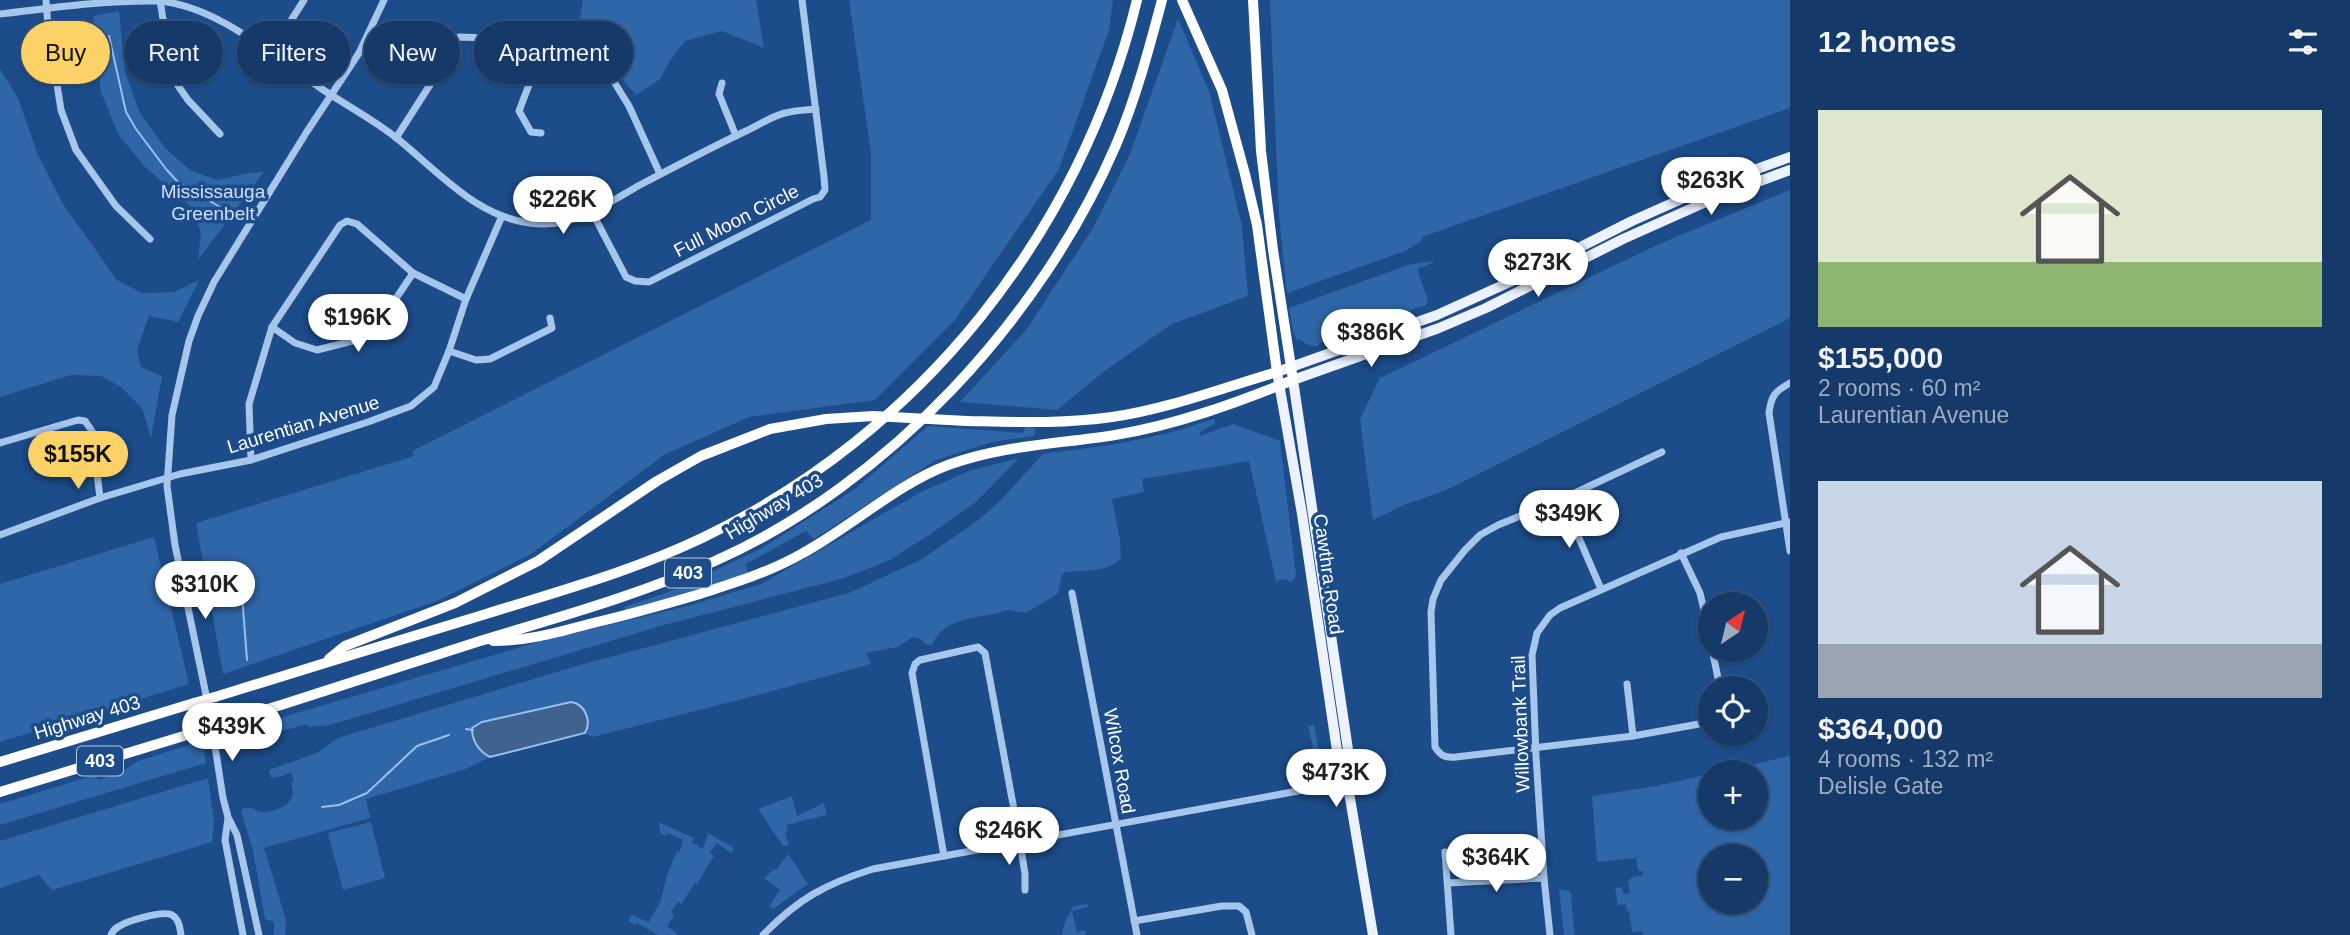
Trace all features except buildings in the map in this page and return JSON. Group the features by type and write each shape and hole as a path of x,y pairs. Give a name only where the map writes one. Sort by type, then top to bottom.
{"highway":[{"name":"Highway 403","path":"0,762 599,579 672,551 764,505 817,470 863,436 929,376 962,340 1008,282 1046,225 1079,164 1106,100 1129,33 1137,0"},
{"name":"Highway 403","path":"0,792 648,588 718,560 779,527 841,486 928,414 971,370 1034,292 1069,237 1117,145 1146,63 1161,0"},
{"path":"482,641 521,641 653,609 757,576 805,552 913,483 969,458 1013,448 1155,427 1221,407 1293,380 1261,151 1253,0"},
{"path":"323,664 345,646 455,603 538,561 657,481 701,456 770,429 826,419 873,416 1050,422 1112,417 1180,402 1277,372 1257,225 1222,90 1184,2"}],"main road":[{"path":"1277,372 1437,315 1523,276 1643,216 1713,185 1790,157"},
{"path":"1293,380 1486,308 1623,239 1717,197 1790,170"},
{"name":"Cawthra Road","path":"1277,372 1302,514 1339,764 1346,782 1373,935"},
{"name":"Cawthra Road","path":"1293,380 1350,763 1346,782"}],"street":[{"path":"291,21 304,0"},
{"path":"259,935 237,835 228,817 175,545 167,478 172,415 181,368 198,316 214,282 363,45 384,0"},
{"name":"Full Moon Circle","path":"592,212 626,277 649,282 813,199 820,198 824,190 824,177 802,0"},
{"path":"160,1 172,77 188,100 220,135"},
{"path":"0,14 46,4 160,1 202,12 237,31"},
{"path":"46,4 61,110 76,150 116,206 150,239"},
{"path":"396,138 435,77 450,40 474,38"},
{"path":"722,83 719,94 736,136"},
{"path":"315,84 396,138 466,198 502,216 543,224 566,221 592,212 660,174 785,113 816,109"},
{"path":"529,84 519,111 531,132 541,133"},
{"path":"615,84 629,106 660,174"},
{"name":"Laurentian Avenue","path":"0,535 100,498 167,478 251,460 411,406 434,387 466,299 502,216"},
{"path":"251,460 249,404 272,327 346,221 357,224 412,273 466,299"},
{"path":"272,327 295,343 317,350 364,338 379,324 412,273"},
{"path":"449,351 476,360 490,359 552,328 550,318"},
{"path":"1790,383 1776,390 1770,398 1769,413 1788,523 1790,551"},
{"path":"0,443 78,420 85,421 92,431 100,498"},
{"path":"1662,452 1562,499 1498,525 1480,535 1446,572 1436,590 1431,612 1436,747 1440,755 1447,758 1633,736 1698,724"},
{"path":"1562,499 1601,589 1733,533 1788,523"},
{"path":"1681,553 1700,592"},
{"name":"Willowbank Trail","path":"1550,935 1535,748 1532,655 1537,633 1550,615 1601,589"},
{"name":"Wilcox Road","path":"1072,593 1137,935"},
{"path":"944,856 912,673 915,664 920,660 978,647 985,653 1020,842 1025,890"},
{"path":"1627,684 1633,736"},
{"path":"763,935 785,911 830,884 873,869 1346,782"},
{"path":"228,817 225,840 243,935"},
{"path":"1445,852 1451,935"},
{"path":"1448,883 1544,878"},
{"path":"1134,921 1222,906 1239,906 1247,912 1252,935"},
{"path":"111,935 123,924 163,913 176,918 181,935"}],"green space":[{"path":"583,0 756,0 764,48 722,31 685,41 659,80 636,95 627,84 633,84 633,21 580,21"},
{"path":"849,0 1113,0 1109,30 1059,169 954,321 875,400 749,417 664,455 531,554 437,601 223,674 196,523 414,456 412,451 871,220 871,153"},
{"path":"1270,0 1790,0 1790,108 1422,237 1423,240 1405,251 1287,293 1279,216"},
{"name":"Mississauga Greenbelt","path":"119,11 124,84 129,84 140,113 165,148 191,171 218,180 264,172 198,260 201,232 190,206 145,167 118,134 100,84 110,84 110,21 94,21 93,16"},
{"path":"1178,19 1209,91 1242,226 1248,296 1172,324 1106,370 1057,410 960,402 1026,330 1093,228 1130,154"},
{"path":"0,69 18,98 38,155 63,204 117,280 142,293 174,292 199,280 178,322 149,316 137,350 141,367 162,376 151,438 142,408 121,387 101,376 71,375 0,397"},
{"path":"1790,190 1790,318 1446,490 1373,520 1360,419 1380,378 1659,244"},
{"path":"1433,261 1417,269 1428,300 1426,305 1337,334 1317,346 1308,345 1299,339 1297,341 1289,308 1408,265"},
{"path":"1214,419 1216,423 1200,432 1200,436 1233,424 1280,441 1296,575 1294,580 1276,581 1249,461 1142,479 1144,492 1112,499 1121,558 1103,568 1065,572 1058,593 1028,611 1008,610 967,619 943,630 932,645 913,637 897,647 866,653 871,664 593,737 585,733 588,728 482,722 472,728 485,754 490,757 466,769 366,799 370,818 264,848 286,920 285,935 274,935 274,922 265,919 253,850 241,812 247,808 262,812 271,811 283,807 290,800 293,790 291,783 294,781 291,772 271,778 269,770 317,753 338,738 573,667 849,593 922,559 977,521 1000,501 1043,454 1117,444 1169,433"},
{"path":"928,426 1022,433 1026,427 1036,428 1034,436 992,442 936,460 814,539 806,531 746,564 748,573 625,610 624,607 671,591 762,548 855,489"},
{"path":"1019,458 976,502 929,535 890,560 841,579 664,625 330,725 308,727 307,724 279,732 278,729 231,743 224,741 222,735 541,641 688,606 761,584 921,492 969,471"},
{"path":"154,537 189,684 0,742 0,584"},
{"path":"1314,725 1319,751 1327,770 1320,773 1308,764 1313,747 1308,726"},
{"path":"202,741 206,763 0,825 0,804 95,775 98,780 118,774 138,761"},
{"path":"1790,756 1790,935 1643,935 1642,931 1632,932 1629,911 1626,904 1618,905 1615,888 1622,887 1623,894 1630,893 1628,882 1631,878 1643,875 1643,871 1638,871 1636,858 1597,862 1592,796 1698,777 1698,830 1768,830 1768,761"},
{"path":"208,778 214,821 212,842 52,890 39,875 0,888 0,841"},
{"path":"792,796 797,816 824,803 827,815 786,825 788,832 785,833 789,845 783,846 758,809"},
{"path":"371,822 385,878 343,890 328,833"},
{"path":"658,822 694,838 692,843 703,849 708,833 734,848 731,853 717,843 710,853 714,856 697,884 695,883 681,904 678,902 671,912 674,915 667,926 679,935 658,935 629,921 631,915 649,922 661,900 677,851 680,851 683,840 668,833 667,836 661,834"},
{"path":"788,854 808,884 773,909 769,906 780,890 764,878 776,870"},
{"path":"1559,889 1572,894 1575,935 1564,935"},
{"path":"1087,904 1088,907 1072,911 1077,932 1085,930 1086,935 1062,935 1073,907"}],"shaded area":[{"path":"571,702 580,706 586,714 588,723 585,733 490,757 479,749 472,733 472,728 482,722"}],"waterway":[{"path":"110,40 126,112 136,129 177,181 223,209"},
{"path":"241,582 247,660"},
{"path":"466,729 473,730"},
{"path":"322,807 339,805 367,793 417,746 449,735"}]}
